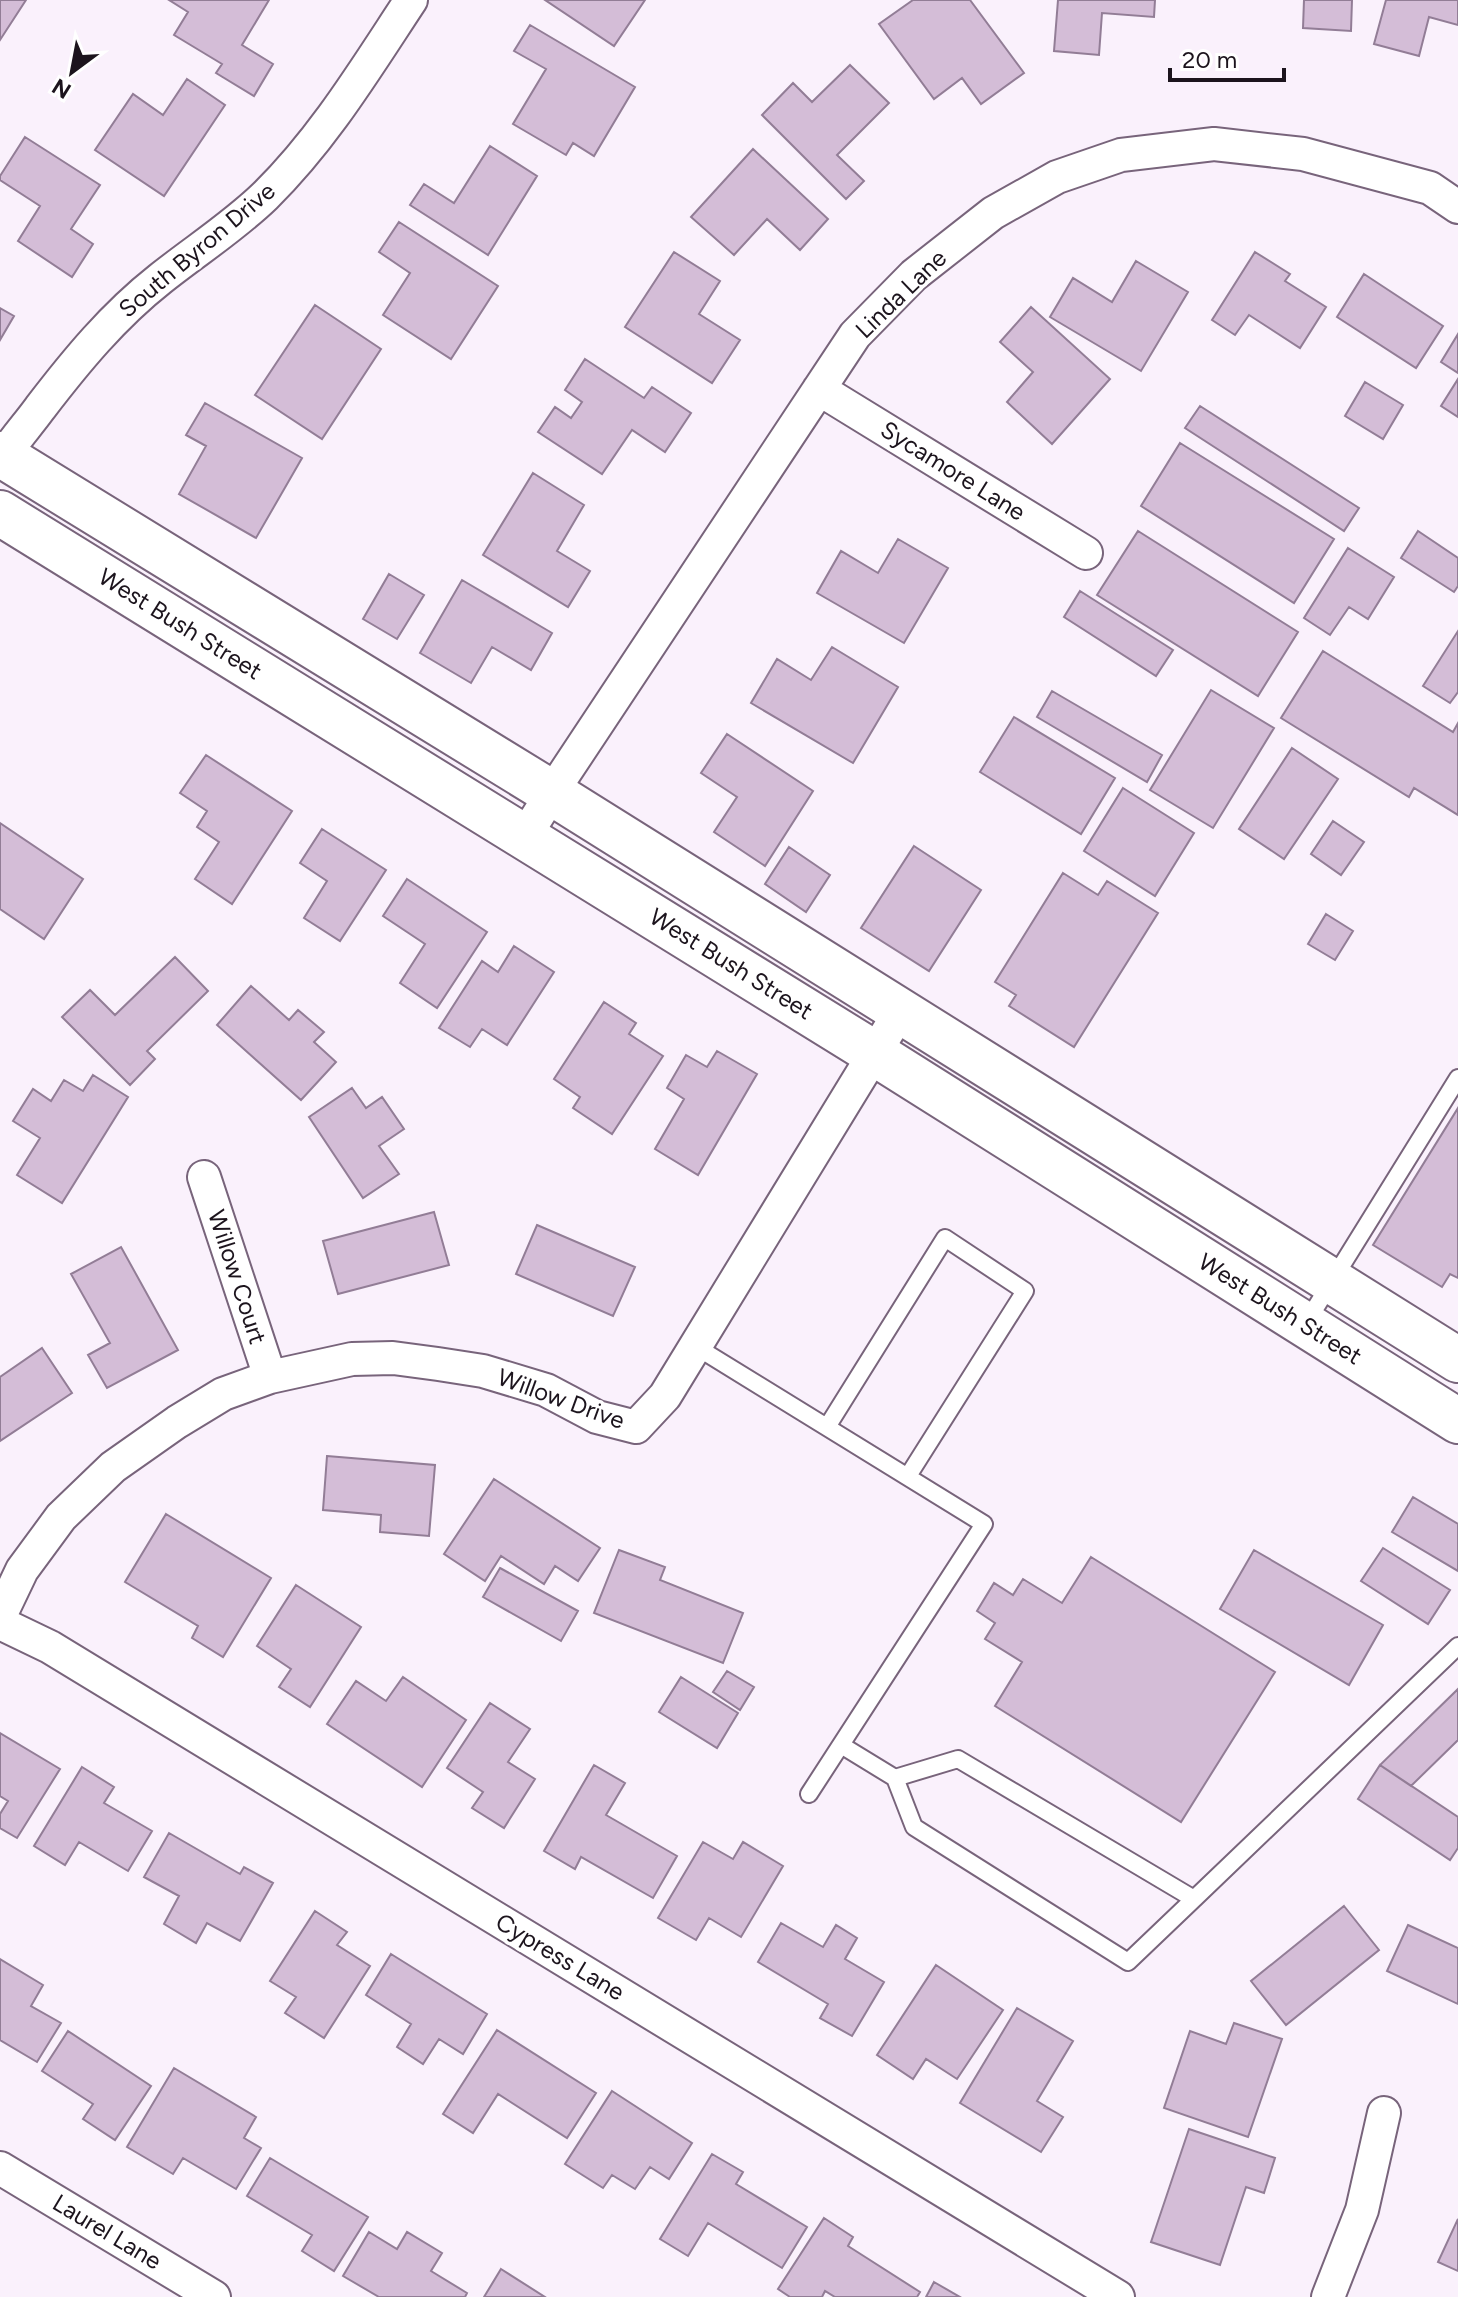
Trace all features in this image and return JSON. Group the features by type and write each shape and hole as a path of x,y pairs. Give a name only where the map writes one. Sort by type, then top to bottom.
{"main road":[{"name":"West Bush Street","path":"1,458 552,793 1458,1360"},
{"name":"West Bush Street","path":"0,513 874,1053 1458,1421"}],"street":[{"name":"South Byron Drive","path":"1,458 110,323 158,280 239,219 314,144 411,0"},
{"name":"Linda Lane","path":"525,836 855,335 914,275 993,213 1057,177 1121,155 1214,144 1303,154 1444,187 1458,207"},
{"name":"Sycamore Lane","path":"819,389 1086,553"},
{"name":"Willow Drive","path":"0,1616 22,1570 61,1517 113,1467 223,1394 270,1377 352,1359 393,1358 438,1364 483,1371 546,1390 597,1417 636,1427 665,1396 901,1010"},
{"name":"Willow Court","path":"204,1177 270,1377"},
{"name":"Cypress Lane","path":"0,1623 64,1655 1118,2297"},
{"path":"1328,2297 1362,2210 1384,2113"},
{"name":"Laurel Lane","path":"0,2168 214,2297"}],"lane":[{"path":"1305,1325 1458,1078"},
{"path":"827,1427 945,1238 1025,1291 908,1476"},
{"path":"695,1346 984,1524 809,1794"},
{"path":"841,1745 895,1778 914,1827 1128,1962 1458,1646"},
{"path":"895,1778 958,1759 1194,1899"}],"building":[{"path":"0,0 26,0 0,40"},
{"path":"169,0 269,0 242,45 273,64 254,96 216,73 222,64 174,35 188,12"},
{"path":"545,0 645,0 614,46"},
{"path":"913,0 970,0 1024,73 981,104 962,78 934,99 879,24"},
{"path":"1058,0 1155,0 1154,17 1102,13 1099,55 1054,51"},
{"path":"1304,0 1352,0 1351,31 1303,28"},
{"path":"1386,0 1458,0 1458,25 1429,17 1419,56 1374,44"},
{"path":"530,25 635,87 594,156 573,143 566,155 513,124 546,69 514,51"},
{"path":"850,65 889,103 837,155 864,181 846,199 762,115 793,83 812,102"},
{"path":"187,79 225,105 164,196 95,150 133,94 163,115"},
{"path":"25,137 100,185 71,229 93,244 72,277 18,241 40,206 0,180 0,176"},
{"path":"490,146 537,176 488,255 410,205 424,184 454,203"},
{"path":"753,149 828,219 800,250 767,219 734,255 691,217"},
{"path":"399,222 498,286 451,359 383,315 410,273 379,252"},
{"path":"674,252 720,281 699,314 740,340 712,383 625,327"},
{"path":"1255,252 1290,274 1285,281 1326,307 1300,348 1249,315 1235,335 1212,320"},
{"path":"1136,261 1188,292 1141,371 1050,317 1073,278 1112,302"},
{"path":"1364,274 1443,326 1416,368 1337,317"},
{"path":"315,305 381,349 322,439 255,395"},
{"path":"1031,307 1110,379 1052,444 1007,402 1033,372 1000,342"},
{"path":"0,308 14,316 0,340"},
{"path":"1458,334 1458,373 1441,362"},
{"path":"585,359 644,398 652,387 691,413 665,452 632,430 602,474 538,432 555,407 571,418 582,402 565,390"},
{"path":"1458,379 1458,417 1441,406"},
{"path":"1365,382 1403,405 1383,439 1345,416"},
{"path":"205,403 302,458 256,538 179,494 206,446 186,435"},
{"path":"1200,406 1359,508 1344,531 1185,428"},
{"path":"1180,443 1334,539 1294,603 1141,506"},
{"path":"533,473 584,505 557,551 590,571 568,607 483,555"},
{"path":"1138,531 1298,632 1258,696 1097,595"},
{"path":"1418,531 1458,558 1458,586 1454,592 1401,558"},
{"path":"898,539 948,568 904,643 817,593 841,551 878,573"},
{"path":"1348,548 1394,577 1368,619 1349,607 1330,635 1304,618"},
{"path":"389,574 424,595 397,639 363,619"},
{"path":"462,580 552,633 531,670 492,647 471,683 420,653"},
{"path":"1080,591 1173,650 1156,676 1064,617"},
{"path":"1458,631 1458,692 1450,703 1423,686"},
{"path":"832,647 898,687 853,763 751,703 777,659 811,680"},
{"path":"1323,651 1453,732 1458,723 1458,815 1414,788 1409,797 1281,718"},
{"path":"1211,690 1274,728 1213,828 1150,790"},
{"path":"1052,691 1162,755 1147,782 1037,717"},
{"path":"1014,717 1115,778 1081,834 980,772"},
{"path":"727,734 813,791 765,866 714,832 737,797 701,773"},
{"path":"1292,748 1338,779 1284,859 1239,829"},
{"path":"206,755 292,811 232,904 195,879 219,842 197,827 207,811 180,793"},
{"path":"1123,788 1194,833 1155,896 1084,851"},
{"path":"1333,821 1364,842 1341,875 1311,854"},
{"path":"0,823 83,879 44,939 0,909"},
{"path":"322,829 386,870 340,941 304,918 327,881 300,863"},
{"path":"914,846 981,890 929,971 861,928"},
{"path":"789,847 830,875 806,912 765,884"},
{"path":"1063,873 1098,895 1107,881 1158,913 1074,1047 1009,1006 1016,995 995,982"},
{"path":"407,879 487,932 437,1008 400,983 425,944 383,916"},
{"path":"1326,914 1353,931 1335,960 1308,944"},
{"path":"514,946 554,972 507,1045 482,1029 470,1047 439,1028 482,961 498,972"},
{"path":"175,957 208,991 147,1051 155,1059 130,1085 62,1017 90,990 115,1015"},
{"path":"251,986 289,1020 298,1010 324,1032 314,1042 336,1062 301,1100 217,1025"},
{"path":"604,1002 636,1023 629,1034 663,1056 612,1134 573,1108 580,1097 554,1079"},
{"path":"717,1051 757,1074 698,1175 655,1149 684,1099 667,1088 686,1055 707,1067"},
{"path":"93,1075 128,1097 62,1203 17,1175 40,1138 13,1121 33,1089 51,1101 64,1080 83,1091"},
{"path":"352,1088 366,1108 382,1097 404,1129 379,1146 399,1174 363,1198 309,1117"},
{"path":"1458,1108 1458,1278 1450,1274 1442,1287 1373,1245"},
{"path":"434,1212 449,1265 338,1294 323,1241"},
{"path":"537,1225 635,1267 613,1316 516,1274"},
{"path":"121,1247 178,1350 107,1388 88,1355 110,1343 71,1274"},
{"path":"42,1348 72,1393 0,1441 0,1377"},
{"path":"327,1456 435,1465 429,1536 380,1532 381,1515 323,1510"},
{"path":"494,1479 600,1548 578,1581 555,1566 544,1584 501,1556 485,1581 444,1554"},
{"path":"1413,1497 1458,1524 1458,1571 1392,1532"},
{"path":"166,1514 271,1578 223,1657 192,1638 198,1626 125,1582"},
{"path":"1383,1548 1450,1590 1428,1624 1361,1581"},
{"path":"619,1550 665,1567 660,1580 743,1613 723,1663 594,1613"},
{"path":"1254,1550 1383,1625 1349,1685 1220,1609"},
{"path":"1091,1557 1275,1672 1181,1822 995,1706 1022,1662 985,1639 995,1623 977,1611 994,1583 1013,1595 1023,1579 1062,1603"},
{"path":"500,1568 578,1611 561,1641 483,1597"},
{"path":"296,1585 361,1627 310,1707 279,1687 291,1669 257,1646"},
{"path":"727,1671 754,1687 740,1710 713,1692"},
{"path":"403,1677 466,1720 422,1787 327,1724 356,1681 386,1701"},
{"path":"681,1677 738,1713 717,1748 659,1712"},
{"path":"1458,1689 1458,1740 1411,1786 1380,1765"},
{"path":"490,1703 530,1729 508,1762 535,1779 504,1828 472,1808 483,1792 447,1768"},
{"path":"0,1733 60,1769 17,1838 0,1828 0,1814 8,1801 0,1796"},
{"path":"594,1765 625,1783 606,1815 677,1856 653,1898 581,1857 575,1869 544,1851"},
{"path":"1380,1765 1458,1817 1458,1848 1450,1860 1358,1799"},
{"path":"82,1767 114,1787 104,1803 152,1831 128,1871 79,1842 65,1865 34,1846"},
{"path":"169,1833 240,1874 244,1867 273,1883 240,1941 207,1923 196,1943 164,1924 179,1896 144,1877"},
{"path":"703,1842 733,1859 743,1842 783,1866 741,1937 709,1918 696,1940 658,1918"},
{"path":"1344,1906 1379,1950 1286,2025 1251,1981"},
{"path":"315,1911 347,1932 337,1945 370,1966 324,2038 285,2013 296,1997 270,1981"},
{"path":"781,1923 823,1947 836,1925 857,1938 845,1959 884,1982 852,2036 820,2018 828,2004 758,1962"},
{"path":"1408,1925 1458,1948 1458,2004 1387,1971"},
{"path":"391,1954 487,2014 463,2054 439,2039 423,2064 397,2047 411,2024 366,1995"},
{"path":"0,1959 43,1985 31,2006 61,2023 37,2062 0,2040"},
{"path":"936,1965 1003,2010 957,2079 926,2059 913,2079 877,2055"},
{"path":"1017,2008 1073,2041 1037,2101 1063,2117 1041,2152 960,2103"},
{"path":"1234,2023 1282,2039 1248,2137 1164,2108 1190,2031 1226,2044"},
{"path":"497,2030 596,2093 567,2138 498,2094 473,2133 443,2114"},
{"path":"68,2031 151,2086 115,2140 83,2119 93,2104 42,2071"},
{"path":"174,2068 256,2117 244,2138 261,2148 236,2189 183,2158 173,2174 127,2147"},
{"path":"612,2091 692,2143 669,2179 650,2167 635,2189 612,2175 603,2188 565,2164"},
{"path":"1189,2129 1275,2158 1264,2193 1246,2187 1220,2265 1151,2242"},
{"path":"712,2154 743,2172 736,2184 807,2227 782,2268 708,2223 688,2256 660,2239"},
{"path":"270,2158 368,2217 334,2271 302,2251 312,2235 247,2196"},
{"path":"824,2218 853,2237 848,2246 920,2292 917,2297 835,2297 825,2291 822,2297 790,2297 778,2289"},
{"path":"1458,2219 1458,2271 1438,2262"},
{"path":"369,2232 397,2249 407,2232 442,2253 431,2271 467,2293 465,2297 379,2297 343,2276"},
{"path":"501,2269 545,2297 484,2297"},
{"path":"934,2282 960,2297 926,2297"}]}
